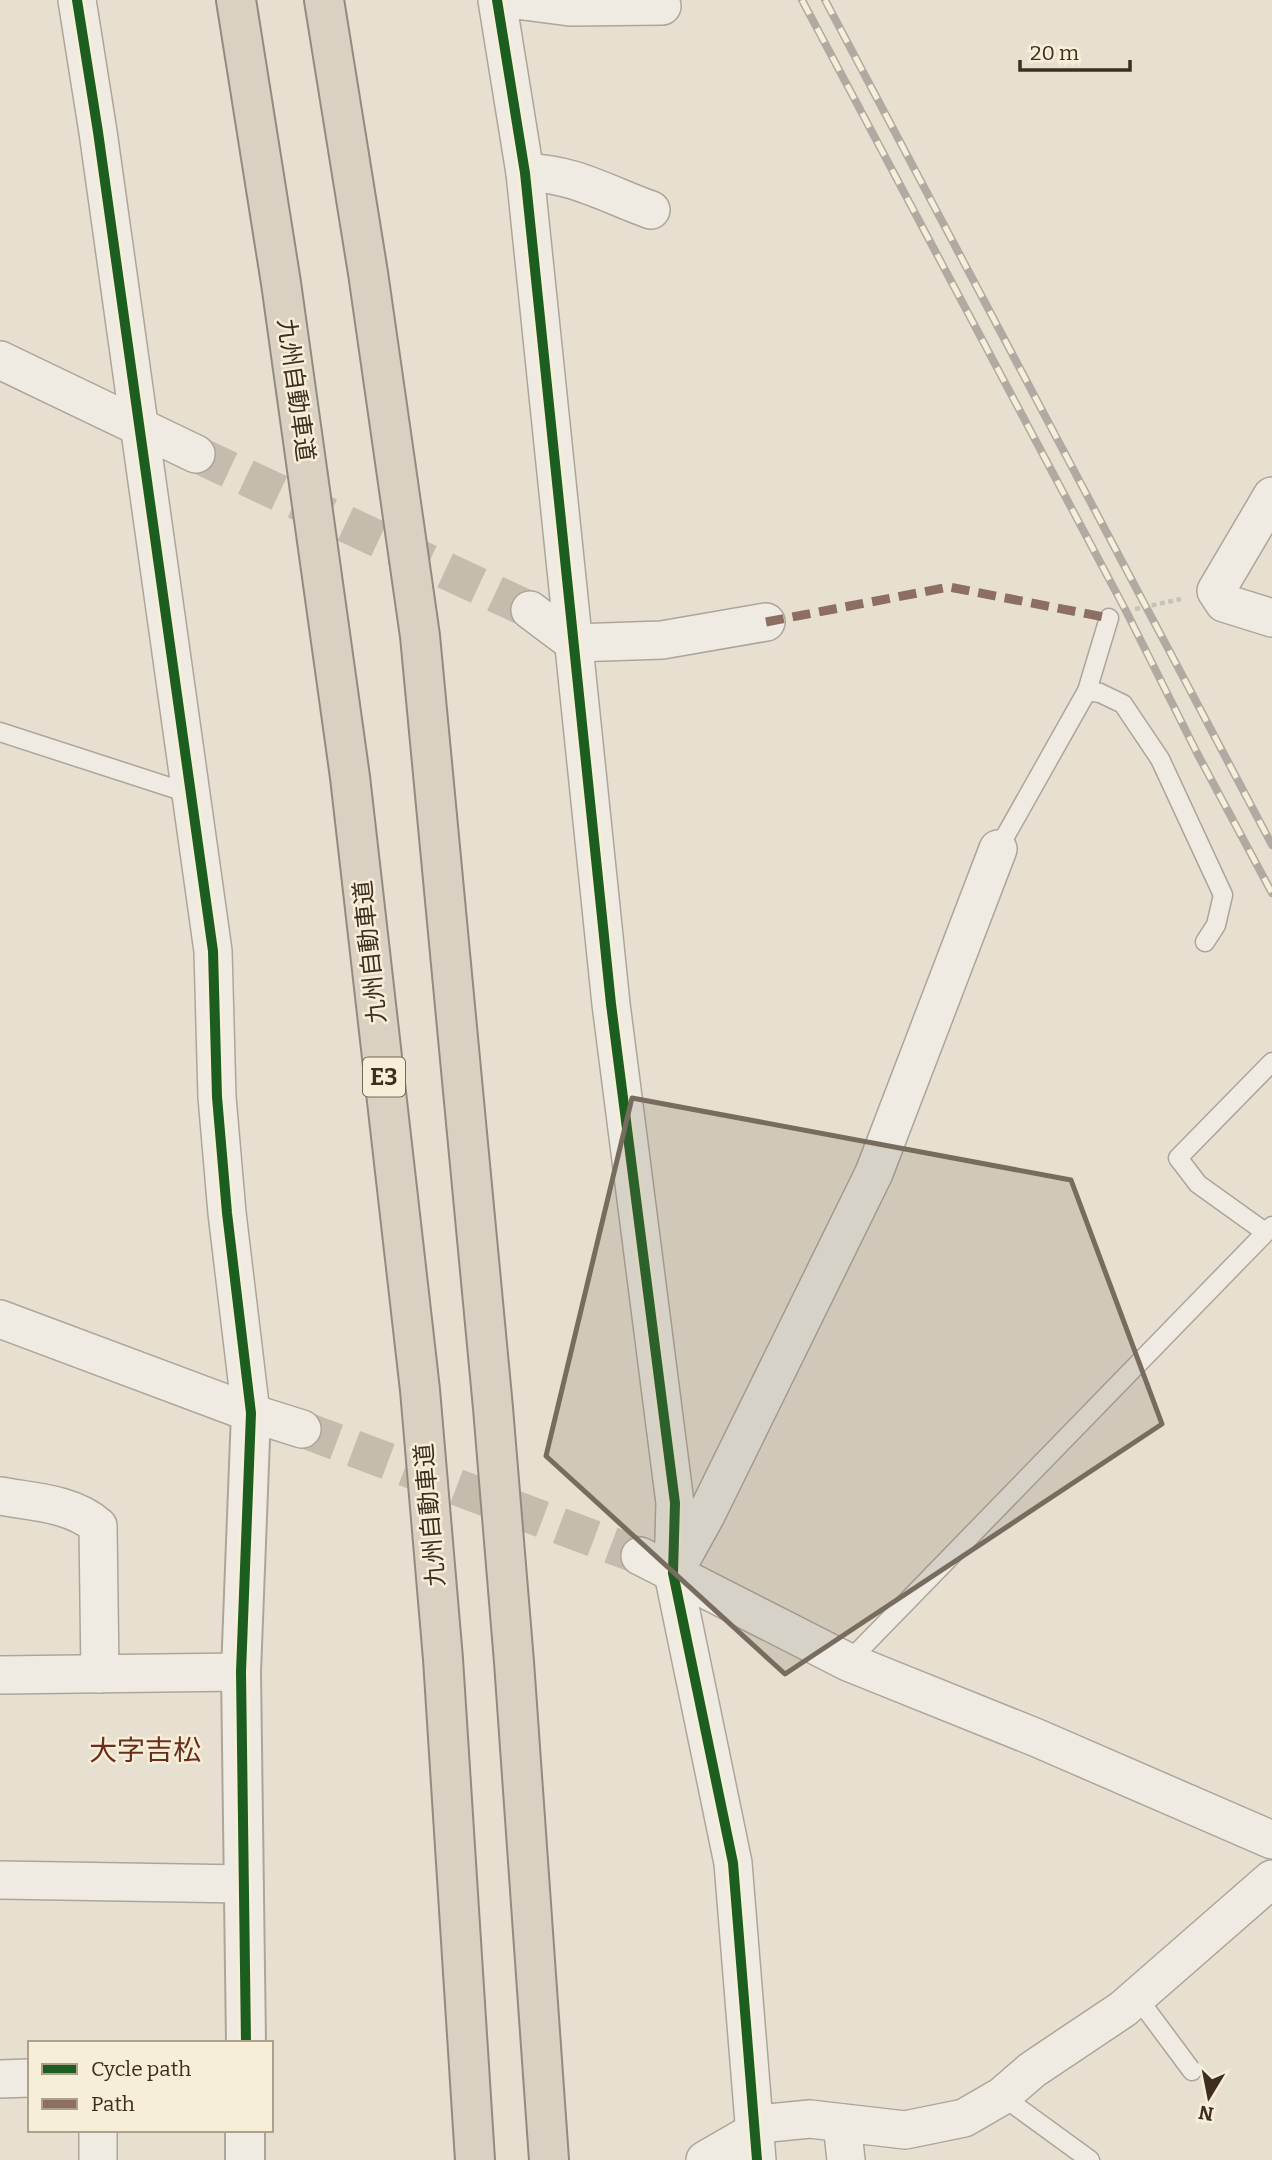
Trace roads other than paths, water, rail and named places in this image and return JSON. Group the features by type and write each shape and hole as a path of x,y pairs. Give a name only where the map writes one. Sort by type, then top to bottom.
{"highway":[{"name":"九州自動車道","path":"236,0 281,283 350,777 420,1390 443,1660 475,2160"},
{"path":"324,0 368,273 420,636 493,1408 549,2160"}],"street":[{"path":"77,0 213,951 217,1097 226,1213 251,1413 241,1672 246,2041"},
{"path":"497,0 525,173 611,1004 675,1503 673,1573 733,1863 756,2146"},
{"path":"516,0 570,7 663,6"},
{"path":"525,173 544,172 562,177 651,210"},
{"path":"0,360 196,454"},
{"path":"1272,496 1216,592 1224,603 1272,618"},
{"path":"530,610 573,643 662,640 766,622"},
{"path":"673,1573 706,1515 874,1173 998,849"},
{"path":"0,1319 251,1413 302,1429"},
{"path":"0,1496 74,1510 87,1516 98,1526 100,1674"},
{"path":"640,1556 848,1662 1037,1738 1272,1840"},
{"path":"0,1675 241,1672"},
{"path":"705,2160 756,2146 769,2123 810,2119 905,2130 964,2118 1002,2096 1032,2070 1123,2009 1272,1879"},
{"path":"0,1880 244,1884"},
{"path":"0,2079 28,2078"},
{"path":"842,2123 846,2160"},
{"path":"98,2132 98,2160"},
{"path":"245,2132 245,2160"}],"lane":[{"path":"998,849 1087,691 1109,618"},
{"path":"1087,691 1100,693 1123,704 1160,759 1223,895 1216,925 1205,942"},
{"path":"0,732 191,794"},
{"path":"848,1662 1269,1229 1198,1184 1178,1158 1272,1062"},
{"path":"1137,1997 1192,2071"},
{"path":"1002,2096 1090,2160"}],"tunnel":[{"path":"196,454 530,610"},
{"path":"302,1429 640,1556"}],"railway":[{"path":"802,0 1126,611 1197,753 1272,893"},
{"path":"825,0 1272,845"}],"district":[{"name":"大字吉松","path":"145,1750"}]}
